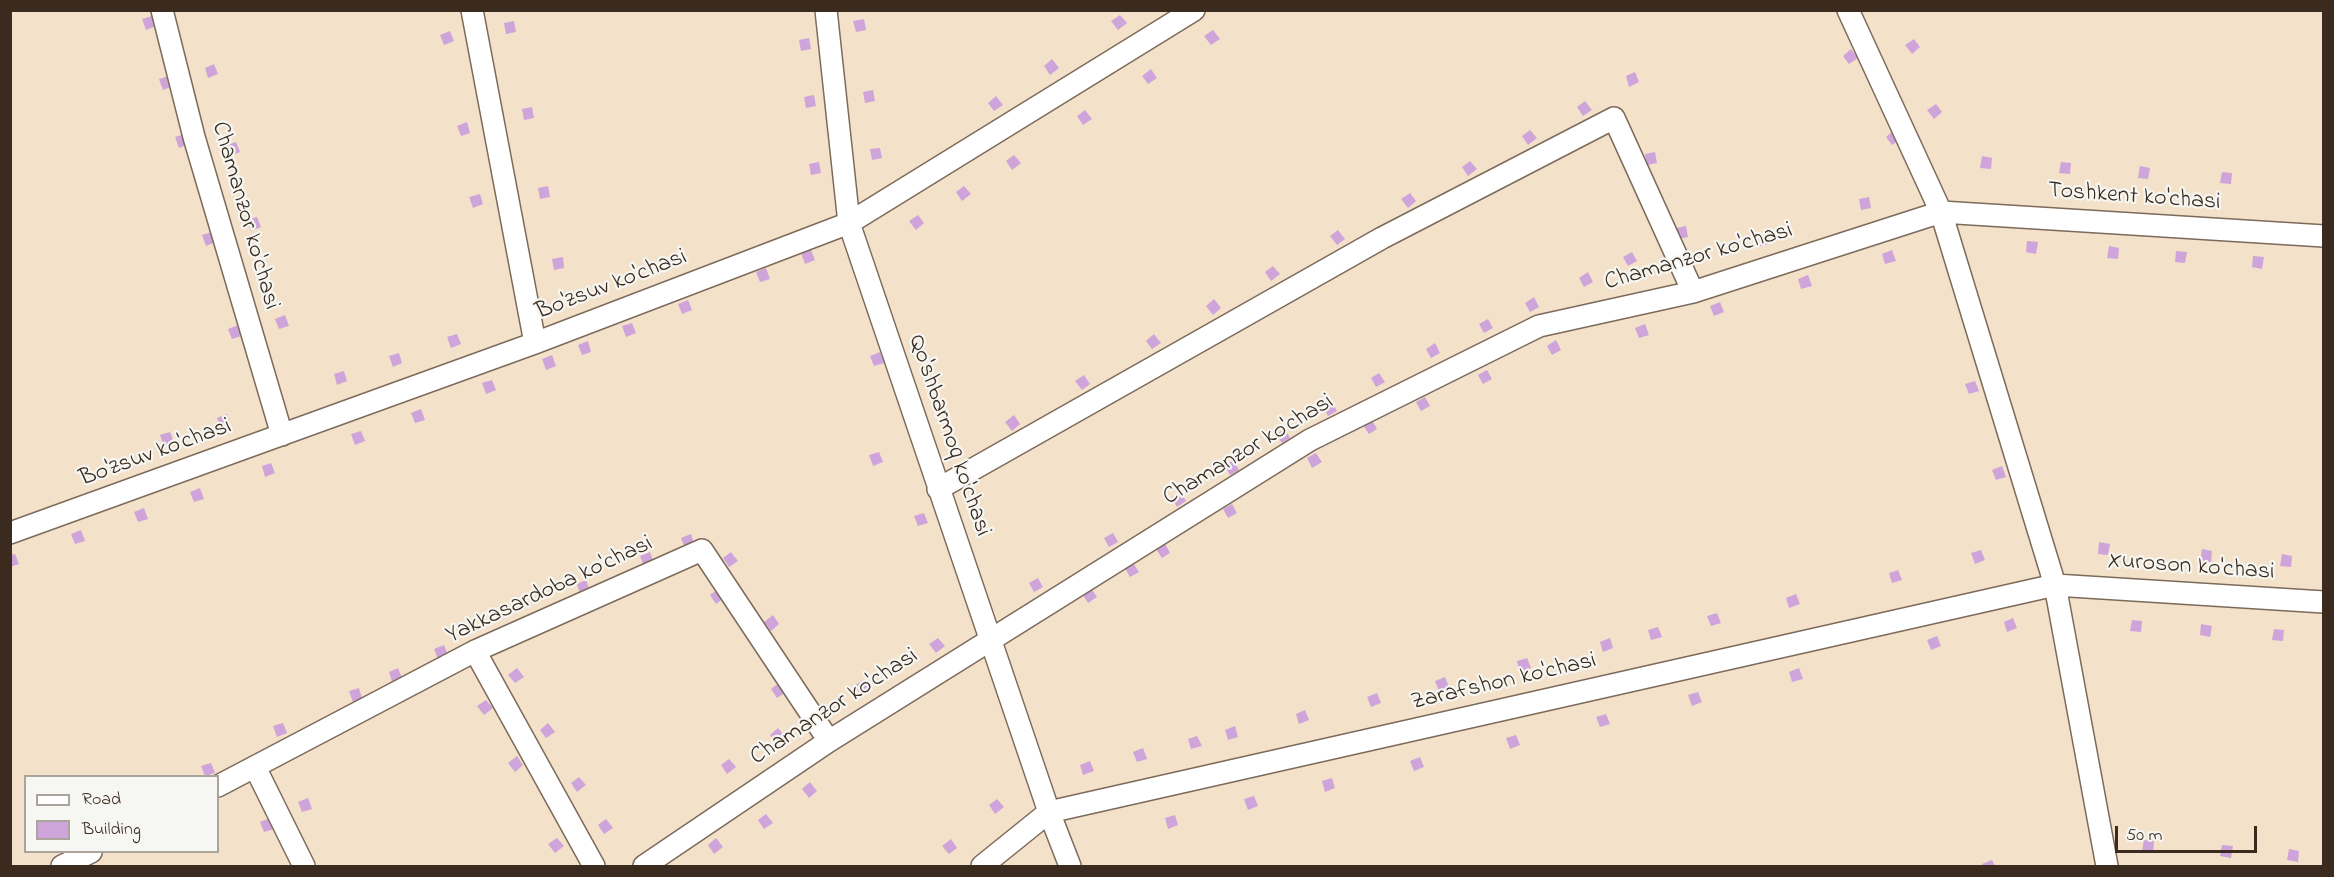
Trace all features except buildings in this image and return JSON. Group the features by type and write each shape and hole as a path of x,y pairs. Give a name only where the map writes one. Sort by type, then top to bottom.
{"street":[{"name":"Chamanzor ko'chasi","path":"162,10 194,137 282,435"},
{"path":"472,10 535,343"},
{"name":"Qo'shbarmoq ko'chasi","path":"826,10 849,223 938,489 1070,867"},
{"name":"Bo'zsuv ko'chasi","path":"10,533 535,343 849,223 1194,10"},
{"path":"1848,10 1941,212 2055,585 2107,867"},
{"path":"938,489 1382,238 1614,118 1693,292"},
{"name":"Chamanzor ko'chasi","path":"644,867 829,741 1310,440 1539,326 1693,292 1941,212"},
{"name":"Toshkent ko'chasi","path":"1941,212 2324,236"},
{"name":"Yakkasardoba ko'chasi","path":"219,785 475,651 702,550 829,741"},
{"name":"Xuroson ko'chasi","path":"2055,585 2324,602"},
{"name":"Zarafshon ko'chasi","path":"981,867 1049,812 2055,585"},
{"path":"475,651 594,867"},
{"path":"255,767 304,867"},
{"path":"62,867 89,853"}]}
